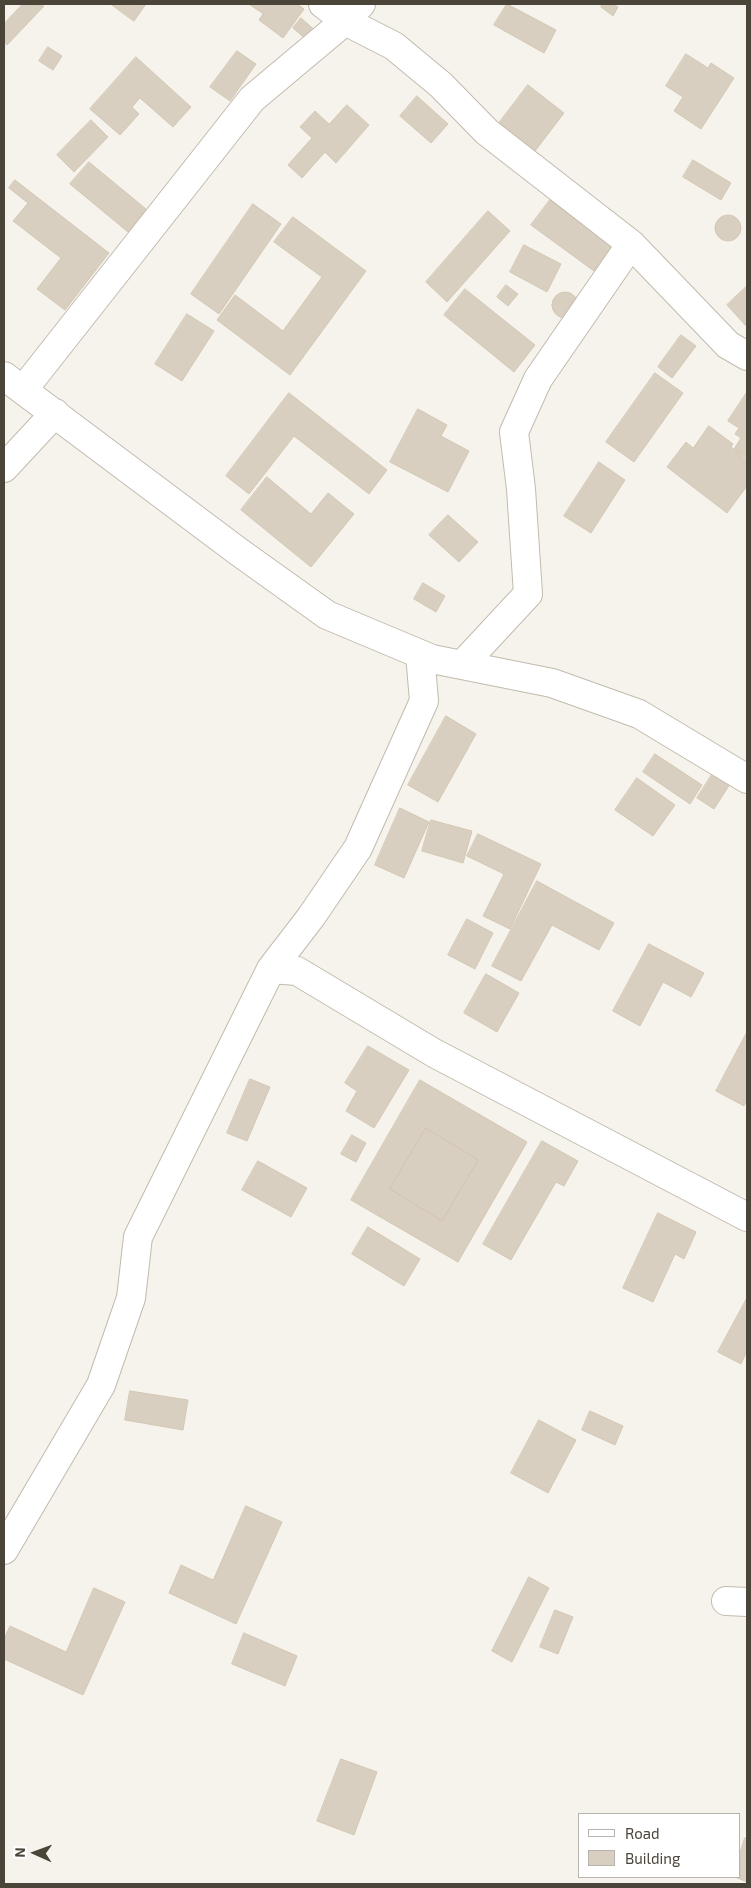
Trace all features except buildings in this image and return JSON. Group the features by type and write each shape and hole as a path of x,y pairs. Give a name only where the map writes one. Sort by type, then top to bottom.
{"street":[{"path":"323,4 353,12 442,85 487,132 631,244 728,345 747,356"},
{"path":"353,12 252,98 13,383 239,552 327,615 432,659 552,683 639,714 747,779"},
{"path":"462,665 528,594 521,489 514,432 538,380 631,244"},
{"path":"4,468 55,413"},
{"path":"4,1550 101,1385 131,1298 138,1237 271,969 311,918 358,848 424,701 420,654"},
{"path":"271,969 297,971 434,1053 747,1217"}]}
